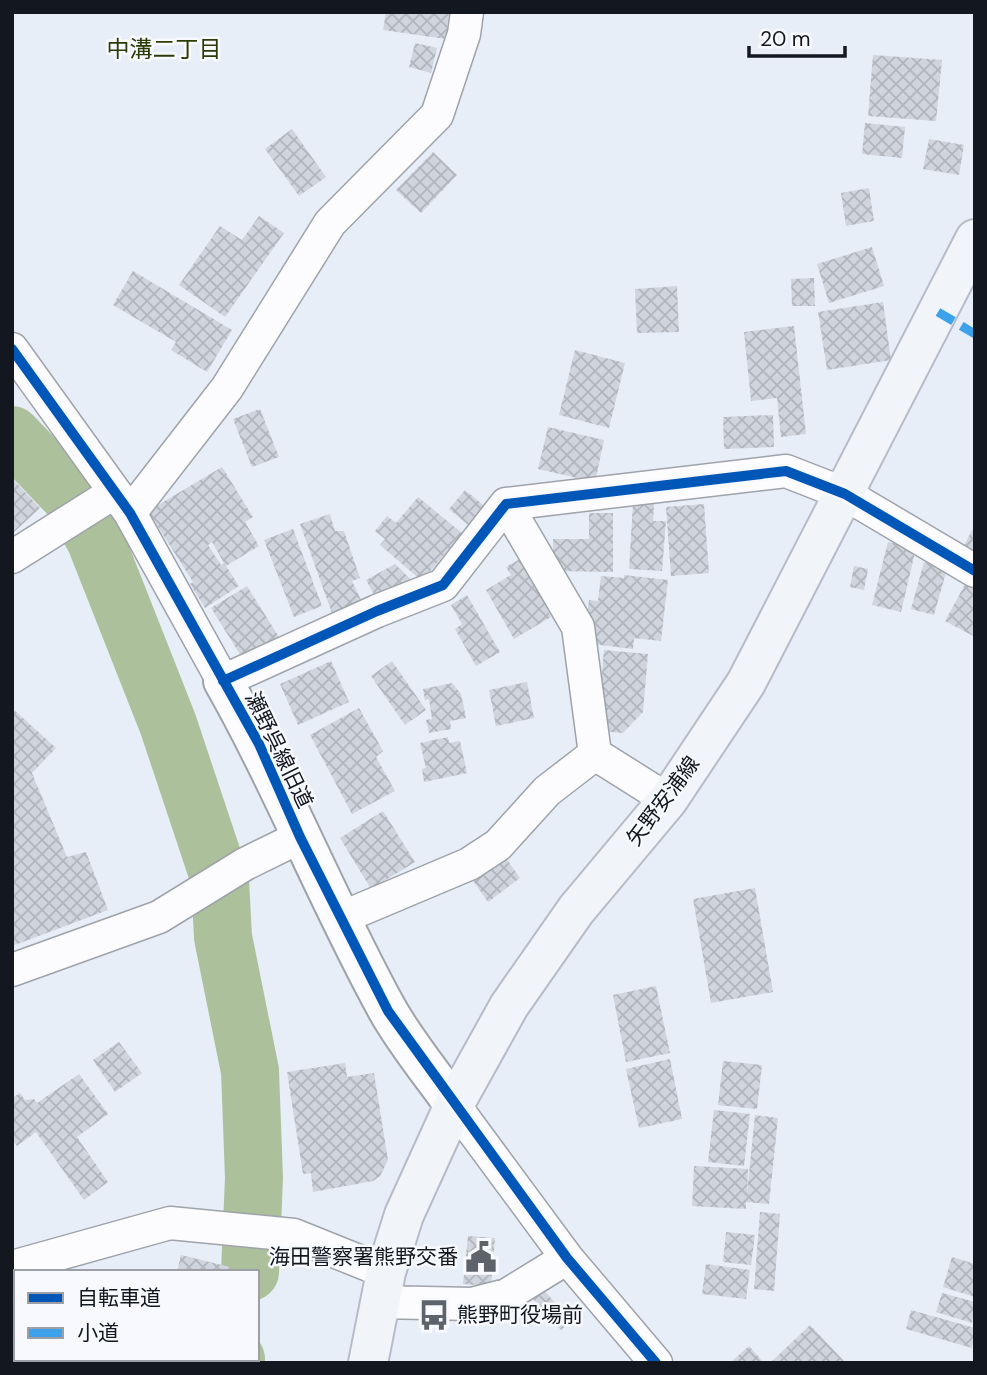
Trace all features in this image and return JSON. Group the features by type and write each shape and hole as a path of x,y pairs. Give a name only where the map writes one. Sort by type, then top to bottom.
{"main road":[{"name":"矢野安浦線","path":"368,1363 382,1287 404,1215 454,1105 509,1006 576,910 668,800 747,683 975,239"}],"street":[{"path":"12,557 69,521 114,503 227,388 330,223 437,115 464,34 467,12"},
{"name":"瀬野呉線旧道","path":"12,349 114,503 223,681 259,744 300,837 388,1011 454,1105"},
{"path":"223,681 377,611 443,585 506,503 786,471 845,494 975,570"},
{"path":"506,503 578,627 595,754"},
{"path":"595,754 668,800"},
{"path":"341,918 469,864 498,845 547,791 595,754"},
{"path":"12,970 159,917 245,864 300,837"},
{"path":"454,1105 567,1258 656,1363"},
{"path":"12,1267 170,1223 294,1235 382,1287 472,1304 507,1295 567,1258"}],"building":[{"path":"386,12 449,12 446,39 383,30"},
{"path":"415,43 437,48 431,73 409,67"},
{"path":"873,55 942,60 936,121 868,116"},
{"path":"865,123 905,127 902,158 862,154"},
{"path":"292,129 326,177 299,196 265,149"},
{"path":"929,139 964,145 959,175 923,169"},
{"path":"433,152 457,175 421,213 396,190"},
{"path":"869,188 874,221 846,226 841,193"},
{"path":"259,216 284,233 225,317 179,285 220,226 242,240"},
{"path":"872,247 884,286 829,303 817,264"},
{"path":"133,271 232,330 207,372 171,350 176,342 113,305"},
{"path":"814,278 815,306 792,306 791,279"},
{"path":"677,286 679,332 637,333 635,289"},
{"path":"883,302 891,360 827,370 818,312"},
{"path":"794,326 806,434 781,437 777,398 751,401 744,332"},
{"path":"575,350 625,363 609,428 559,415"},
{"path":"260,409 279,457 252,467 233,419"},
{"path":"773,415 774,447 724,449 723,417"},
{"path":"548,427 604,440 595,482 538,469"},
{"path":"222,467 253,517 245,522 259,546 226,566 239,586 205,608 190,584 193,582 148,511","holes":["212,542 224,563 221,565 208,545"]},
{"path":"12,478 40,508 12,534"},
{"path":"465,490 489,510 473,529 449,509"},
{"path":"418,497 462,533 422,581 380,545 385,539 375,531 387,516 396,523"},
{"path":"633,503 654,504 653,521 666,521 662,571 629,569"},
{"path":"704,504 709,573 671,576 666,507"},
{"path":"589,513 613,513 613,572 553,571 553,539 589,539"},
{"path":"330,514 335,531 344,531 360,578 352,581 362,602 333,616 300,524"},
{"path":"975,524 975,556 962,550"},
{"path":"293,529 322,606 294,617 264,540"},
{"path":"888,542 916,548 901,612 872,605"},
{"path":"529,554 557,603 547,609 551,617 514,639 486,590 511,575 506,567"},
{"path":"924,562 947,569 934,615 911,609"},
{"path":"395,564 412,581 377,600 366,580"},
{"path":"854,566 868,569 864,590 850,587"},
{"path":"624,575 668,580 661,641 634,638 633,649 584,643 589,600 598,601 601,576 624,578"},
{"path":"967,581 975,585 975,637 945,621"},
{"path":"247,586 279,637 243,659 211,608"},
{"path":"467,595 500,652 476,666 455,629 462,624 451,605"},
{"path":"604,650 648,654 643,712 623,733 597,731"},
{"path":"331,661 349,702 298,725 280,684"},
{"path":"392,661 426,710 405,725 371,676"},
{"path":"527,682 534,718 496,726 489,690"},
{"path":"452,683 461,694 466,718 450,721 451,729 429,733 426,720 432,719 429,699 425,700 423,689"},
{"path":"12,708 56,748 32,773 67,857 86,852 108,910 12,946"},
{"path":"359,708 383,751 376,757 395,791 352,814 310,735"},
{"path":"448,737 449,743 460,741 467,773 424,782 422,769 426,768 420,743"},
{"path":"383,811 415,862 371,889 340,838"},
{"path":"501,851 520,878 488,902 469,875"},
{"path":"755,888 773,992 711,1003 693,899"},
{"path":"656,986 670,1053 626,1062 613,995"},
{"path":"119,1042 142,1073 115,1092 93,1060"},
{"path":"670,1059 682,1119 639,1128 626,1069"},
{"path":"723,1061 762,1065 757,1109 718,1105"},
{"path":"345,1063 347,1077 374,1073 388,1160 380,1176 373,1181 313,1192 311,1173 303,1174 287,1072"},
{"path":"79,1074 108,1114 77,1137 108,1182 84,1200 36,1132 17,1146 12,1140 12,1098 20,1093 25,1100 34,1099 37,1103"},
{"path":"714,1110 750,1114 744,1166 708,1162"},
{"path":"755,1115 778,1118 769,1204 746,1202 746,1209 692,1206 694,1166 748,1169 747,1193"},
{"path":"760,1212 780,1214 774,1291 754,1289"},
{"path":"726,1232 755,1235 751,1265 723,1262"},
{"path":"468,1236 495,1238 491,1286 463,1284"},
{"path":"181,1255 230,1267 229,1270 177,1270"},
{"path":"952,1257 975,1264 975,1297 943,1287"},
{"path":"706,1264 750,1270 746,1299 702,1294"},
{"path":"543,1289 571,1321 561,1330 533,1299"},
{"path":"942,1293 975,1302 972,1323 936,1312"},
{"path":"911,1310 975,1328 972,1348 906,1329"},
{"path":"810,1325 844,1361 770,1363"},
{"path":"749,1346 764,1363 730,1363"},
{"path":"42,1361 84,1361 84,1363"}],"waterway":[{"path":"12,435 71,497 95,539 168,724 220,880 223,937 250,1071 254,1178 250,1270"}],"marked path":[{"path":"938,312 975,334"}],"cycle path":[{"path":"12,349 130,513 259,744 300,837 388,1011 567,1258 656,1363"},
{"path":"223,681 377,611 443,585 506,504 786,471 845,494 975,571"}],"place":[{"name":"海田警察署熊野交番","path":"481,1257"},
{"name":"熊野町役場前","path":"434,1315"}],"district":[{"name":"中溝二丁目","path":"164,49"}]}
